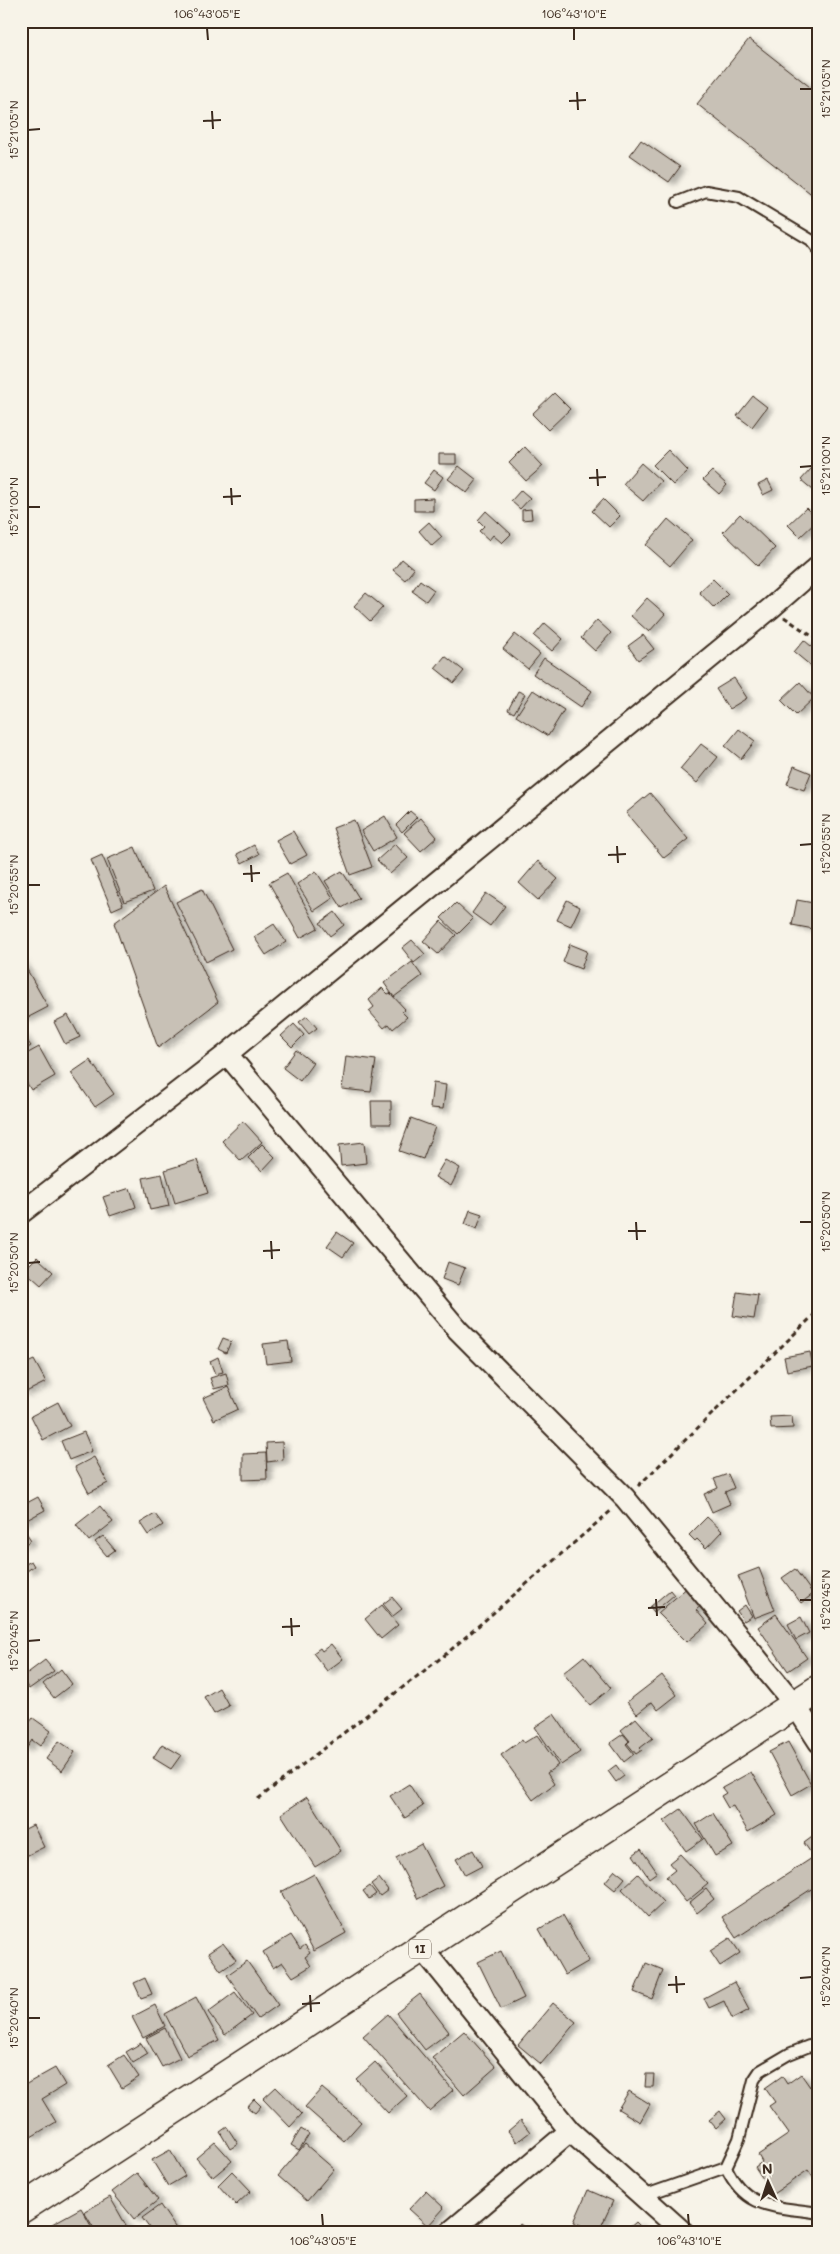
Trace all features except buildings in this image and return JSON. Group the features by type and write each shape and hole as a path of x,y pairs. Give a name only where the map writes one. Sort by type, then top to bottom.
{"highway":[{"name":"1I","path":"22,2207 819,1689"}],"street":[{"path":"21,1213 227,1054 771,608 819,566"},
{"path":"227,1054 458,1330 625,1498 795,1705 819,1742"},
{"path":"422,1948 570,2131 684,2233"},
{"path":"449,2233 570,2131"}],"lane":[{"path":"678,202 706,191 739,197 811,240 819,250"},
{"path":"643,2196 726,2167 739,2139 754,2080 760,2071 789,2054 809,2046 819,2048"},
{"path":"726,2167 732,2182 741,2193 756,2202 819,2213"}],"path":[{"path":"771,608 819,641"},
{"path":"258,1799 446,1654 625,1498 819,1310"}]}
